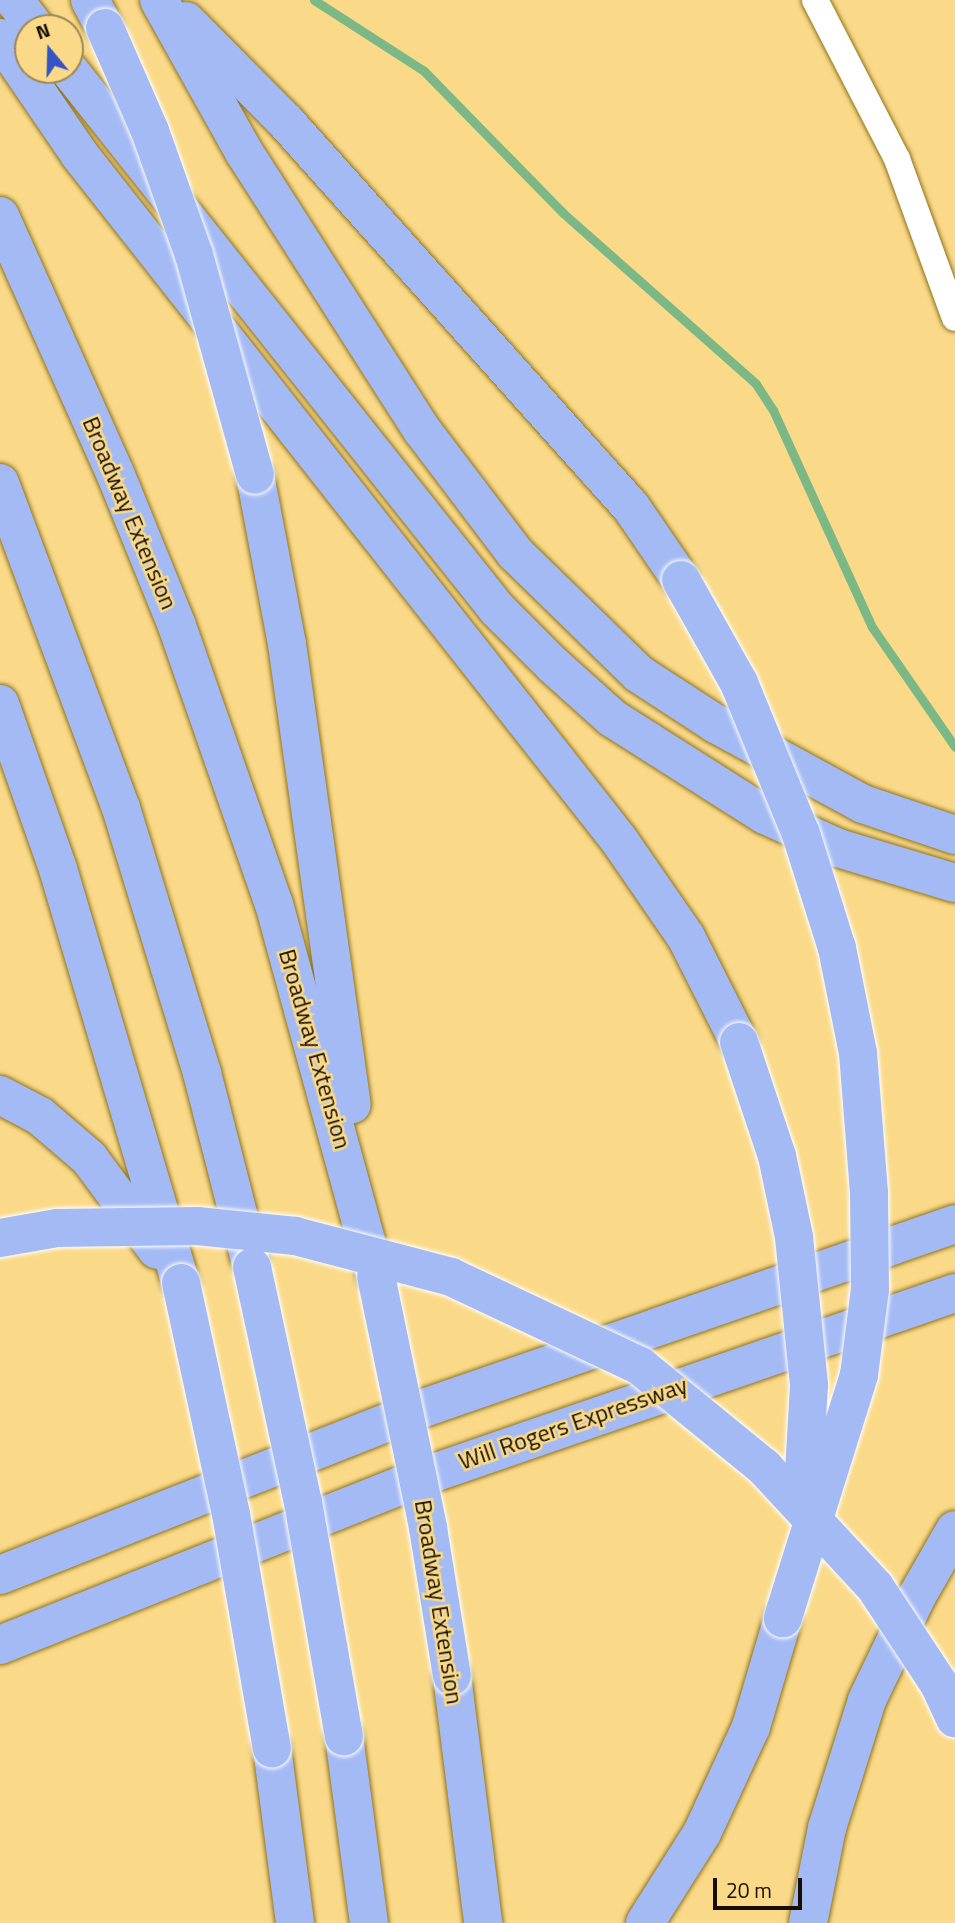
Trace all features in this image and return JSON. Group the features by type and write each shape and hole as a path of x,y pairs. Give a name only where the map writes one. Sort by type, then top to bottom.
{"highway":[{"path":"14,0 25,14"},
{"path":"159,0 244,152 422,430 515,553 639,674 716,724 863,804 955,835"},
{"path":"164,0 286,122 631,507 681,580 744,694 801,834 837,948 858,1053 869,1193 870,1289 859,1375 751,1727 702,1833 645,1923"},
{"path":"97,14 150,131 194,255 253,464 287,645 376,1276"},
{"path":"0,38 79,154 619,840 686,937 739,1042 777,1156 804,1316 809,1385 805,1463 797,1553 783,1618"},
{"path":"80,84 497,609 552,665 612,718 765,815 838,848 955,883"},
{"name":"Broadway Extension","path":"0,216 115,473 182,639 274,904 376,1276 428,1528 452,1676 483,1923"},
{"path":"0,483 121,808 201,1073 252,1267 303,1502 344,1737 369,1923"},
{"path":"0,704 58,869 181,1283 231,1514 272,1748 295,1923"},
{"path":"0,1095 40,1116 89,1158 181,1283"},
{"path":"0,1575 418,1410 955,1224"},
{"path":"0,1238 57,1228 197,1226 295,1236 451,1277 640,1366 764,1467 875,1587 939,1684 955,1718"},
{"name":"Will Rogers Expressway","path":"0,1645 422,1477 955,1293"},
{"path":"808,1923 834,1801 867,1700 917,1596 955,1530"}],"street":[{"path":"815,0 897,159 955,318"}],"waterway":[{"path":"314,0 424,71 563,213 756,384 773,410 872,627 955,747"}]}
